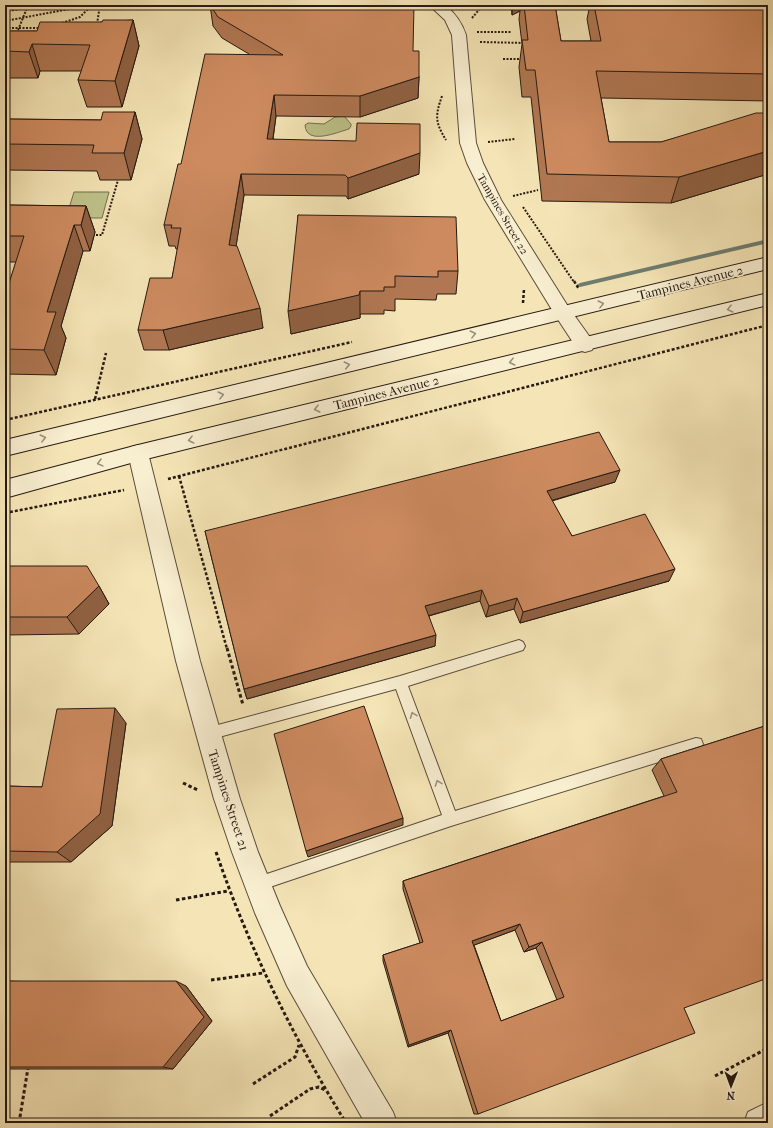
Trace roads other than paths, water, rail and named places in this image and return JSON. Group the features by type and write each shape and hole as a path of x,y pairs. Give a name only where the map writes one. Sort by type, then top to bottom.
{"main road":[{"name":"Tampines Street 22","path":"436,5 448,14 459,35 468,143 475,163 492,200 563,313 585,345"},
{"name":"Tampines Avenue 2","path":"5,448 563,313 765,269"},
{"name":"Tampines Avenue 2","path":"5,489 138,453 585,345 768,299"},
{"name":"Tampines Street 21","path":"138,453 188,662 229,805 258,884 298,976 382,1123"},
{"path":"759,1123 768,1117"}],"lane":[{"path":"208,734 400,682 519,646"},
{"path":"400,682 451,819"},
{"path":"258,884 451,819 696,744"}],"waterway":[{"path":"580,285 768,241"}]}
